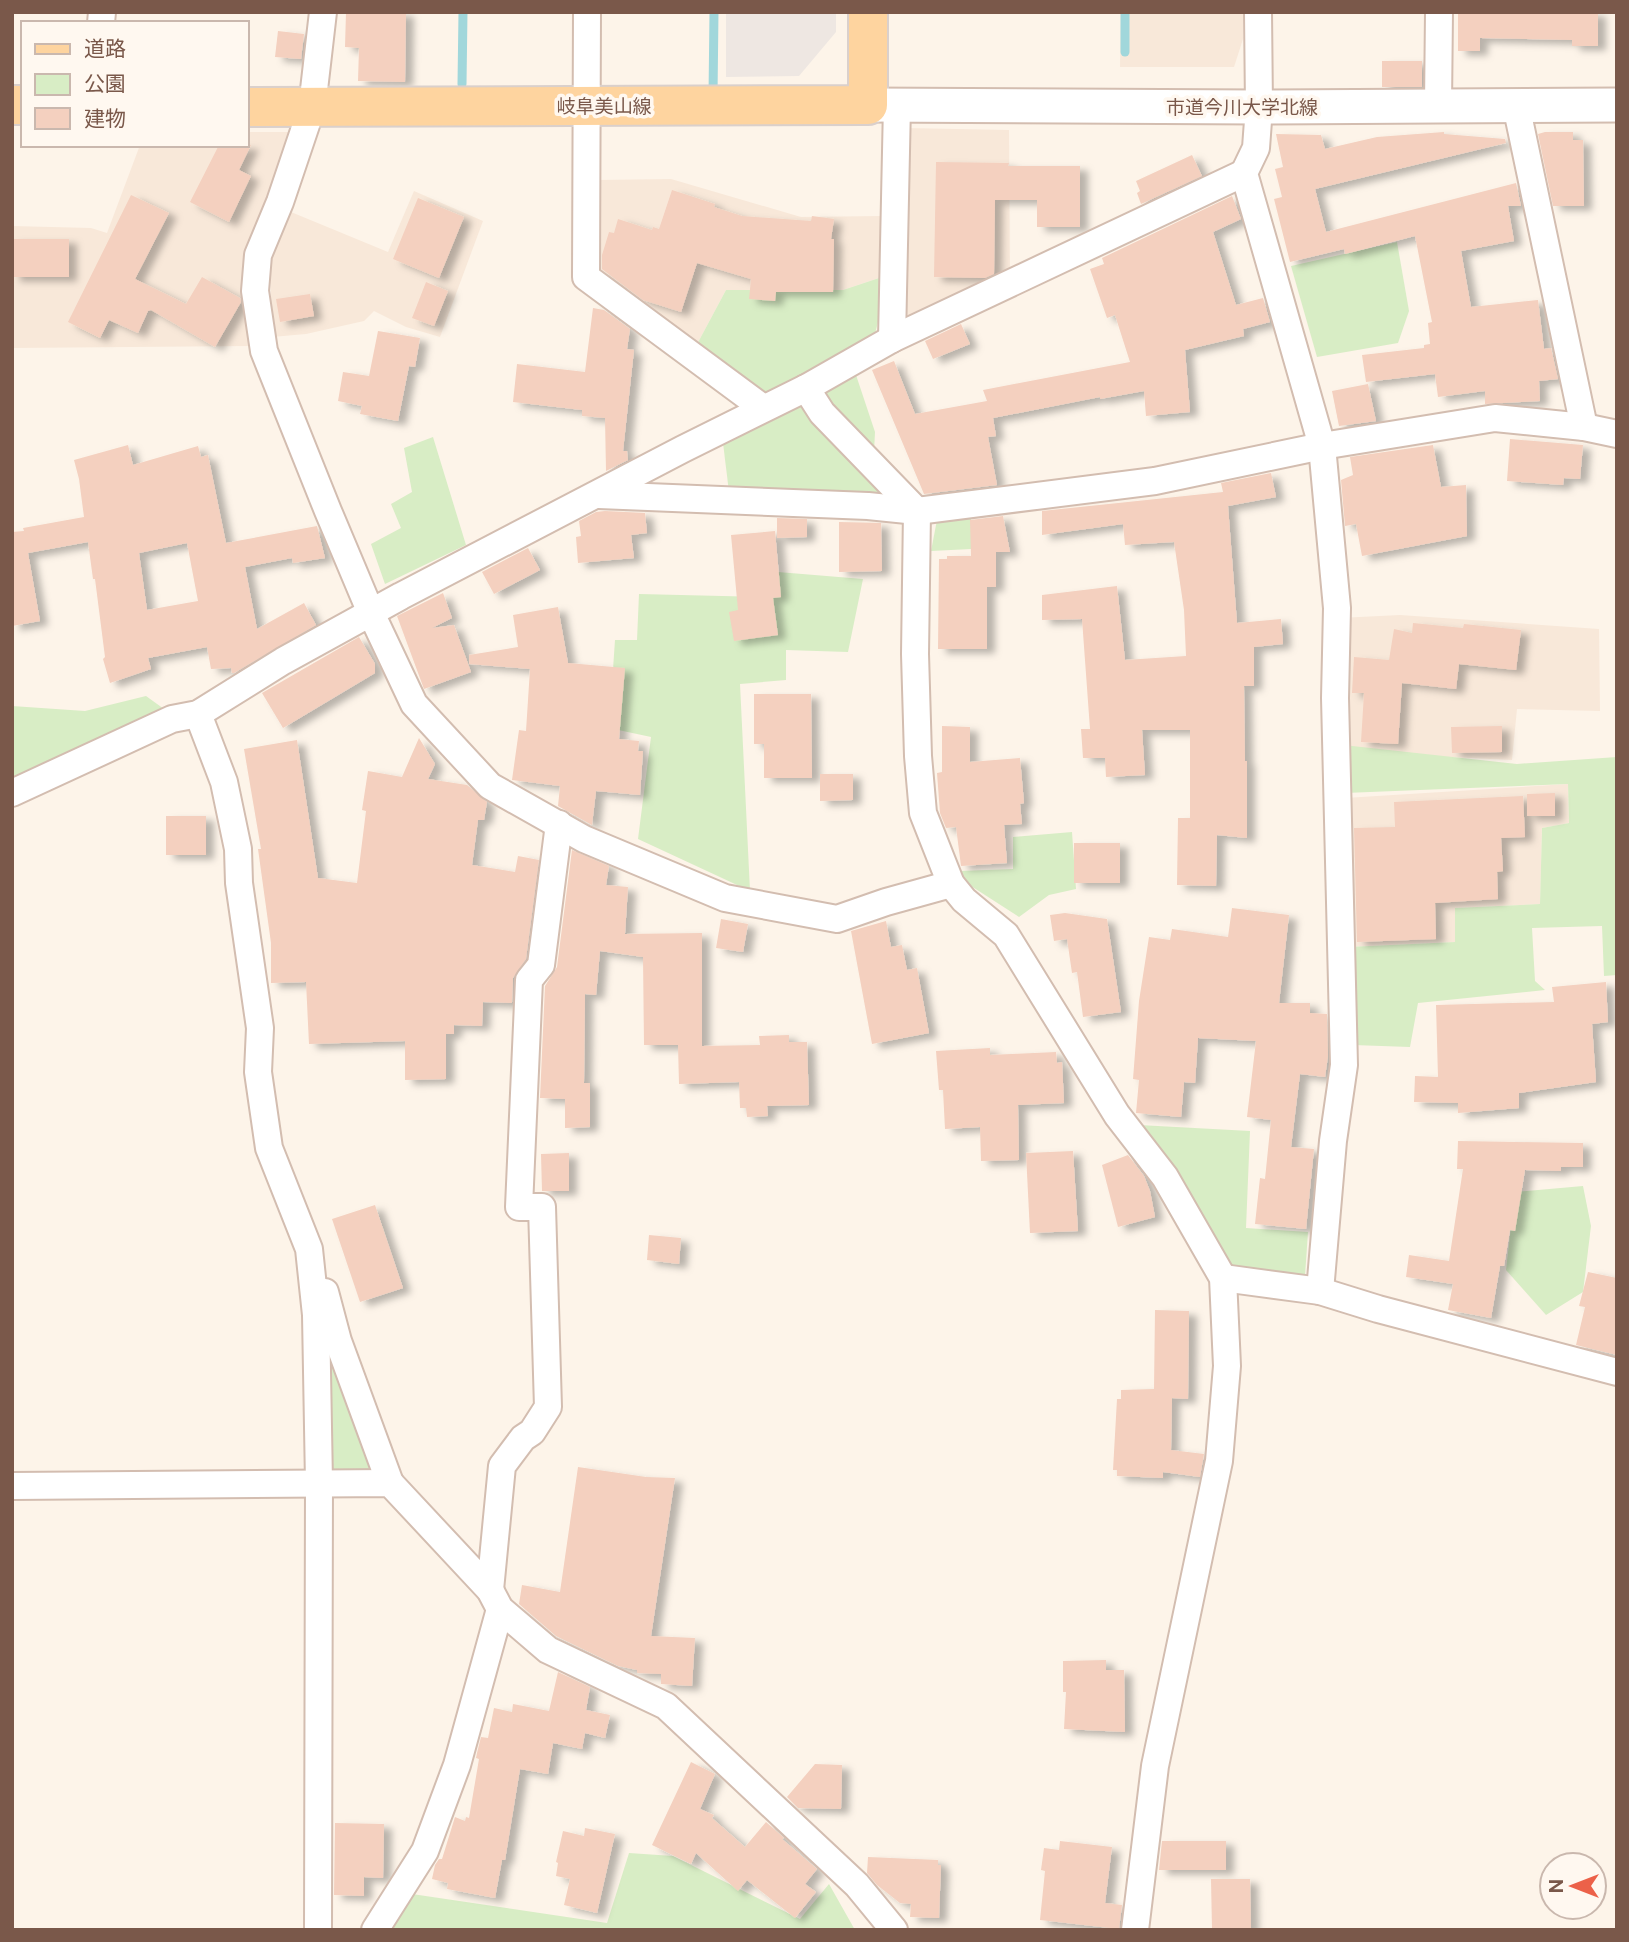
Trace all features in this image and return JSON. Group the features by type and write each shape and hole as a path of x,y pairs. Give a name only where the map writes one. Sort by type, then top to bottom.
{"main road":[{"path":"868,12 882,105"},
{"name":"岐阜美山線","path":"248,107 882,105"}],"street":[{"path":"323,12 312,107 280,202 258,255 255,291 264,351 371,613 414,705 491,786 584,839 725,898 837,919 951,884"},
{"path":"587,12 586,276 763,408"},
{"path":"12,793 172,719 198,714 283,661 371,613 806,388 892,339 1244,173 1256,148 1259,107 1258,12"},
{"path":"1438,105 1439,12"},
{"path":"882,105 892,339"},
{"name":"市道今川大学北線","path":"882,105 1617,106"},
{"path":"1516,105 1584,427"},
{"path":"1244,173 1322,446 1337,608 1335,698 1344,1065 1333,1141 1320,1291"},
{"path":"806,388 822,413 917,510 915,654 918,756 923,813 951,884 964,900 1006,934 1117,1115 1165,1177 1223,1278 1227,1366 1219,1461 1155,1766 1135,1930"},
{"path":"597,495 917,510 1155,481 1322,446 1495,418 1584,427 1617,434"},
{"path":"198,714 224,782 238,849 239,883 260,1028 258,1072 269,1148 309,1249 318,1263 338,1341 390,1483 495,1599 548,1650 666,1706 857,1885 894,1930"},
{"path":"375,1930 425,1851 457,1765 495,1599 502,1465 523,1438 532,1432 548,1407 542,1208 519,1208 529,981 541,965 559,824"},
{"path":"309,1249 316,1315 319,1483 318,1930"},
{"path":"1223,1278 1320,1291 1378,1309 1617,1371"},
{"path":"12,1486 390,1483"}],"shaded area":[{"path":"726,12 836,12 836,32 799,76 726,77"},
{"path":"1121,12 1243,12 1243,39 1234,67 1120,67"},
{"path":"905,128 1009,130 1010,278 912,321 903,311"},
{"path":"248,132 290,132 250,346 12,348 12,226 91,228 107,233 139,147 248,147"},
{"path":"671,179 801,217 881,216 882,277 843,290 726,290 695,348 597,279 598,180"},
{"path":"414,191 483,221 440,337 406,327 374,311 364,321 306,334 272,337 270,264 291,212 388,252"},
{"path":"1400,615 1599,629 1600,711 1517,709 1512,760 1341,752 1339,618"},
{"path":"1568,784 1569,823 1542,828 1540,904 1455,908 1455,942 1348,947 1345,798"}],"green space":[{"path":"1397,242 1409,311 1398,343 1317,357 1291,266"},
{"path":"882,277 881,310 873,342 773,394 758,395 695,348 726,290 843,290"},
{"path":"854,369 875,432 874,452 824,404 825,383"},
{"path":"784,404 807,407 896,499 729,492 723,443"},
{"path":"433,437 466,545 385,584 371,544 401,528 391,504 412,492 404,448"},
{"path":"971,516 971,549 931,551 937,520"},
{"path":"778,572 863,579 848,652 786,650 786,680 740,684 750,891 638,839 651,737 609,728 615,640 637,640 639,594 769,597"},
{"path":"146,696 164,709 12,784 12,706 85,711"},
{"path":"1343,745 1517,764 1617,757 1617,975 1604,976 1602,926 1532,928 1535,981 1545,990 1418,1003 1410,1047 1353,1045 1348,947 1455,942 1455,908 1540,904 1542,828 1569,823 1568,784 1345,793"},
{"path":"1072,832 1076,889 1049,895 1019,917 971,886 960,871 1013,869 1013,837"},
{"path":"1139,1125 1250,1131 1246,1228 1308,1232 1305,1276 1222,1265"},
{"path":"1583,1186 1591,1226 1583,1292 1546,1315 1506,1270 1515,1192"},
{"path":"330,1359 339,1361 383,1476 332,1475"},
{"path":"629,1853 673,1856 800,1919 829,1884 855,1930 392,1930 412,1894 607,1923"}],"building":[{"path":"346,12 406,12 405,82 358,81 359,48 345,47"},
{"path":"1458,12 1598,12 1598,46 1572,46 1572,40 1480,38 1480,51 1458,51"},
{"path":"278,31 304,34 301,59 275,57"},
{"path":"1382,61 1422,61 1422,87 1382,87"},
{"path":"1444,132 1505,139 1506,143 1315,189 1326,232 1516,183 1521,206 1508,206 1514,241 1461,251 1471,307 1538,300 1544,349 1551,348 1558,379 1539,381 1540,401 1485,404 1485,391 1438,397 1435,374 1366,382 1362,355 1424,348 1424,345 1430,344 1428,323 1432,322 1415,236 1345,254 1344,249 1290,262 1274,199 1282,197 1275,169 1283,167 1276,134 1321,135 1325,149 1377,137"},
{"path":"1573,132 1573,140 1583,140 1584,206 1553,206 1538,134"},
{"path":"251,145 239,170 251,176 229,222 190,202 218,147"},
{"path":"1192,155 1202,176 1141,204 1136,181"},
{"path":"936,162 1080,166 1080,227 1037,227 1037,200 995,200 994,274 985,278 934,277"},
{"path":"672,190 742,216 811,221 812,216 834,219 831,239 834,239 833,292 776,292 775,301 749,299 751,279 697,263 681,312 643,300 602,269 602,255 609,232 614,233 618,219 652,230 653,227 659,229"},
{"path":"131,195 169,213 135,279 186,304 202,277 240,298 241,302 215,347 151,310 148,311 138,333 109,320 100,338 68,322"},
{"path":"1232,196 1241,219 1213,232 1236,305 1263,298 1270,322 1243,329 1244,336 1185,350 1190,412 1146,416 1144,391 993,418 996,436 988,437 997,485 924,494 872,370 894,361 915,414 987,401 983,390 1130,362 1115,315 1107,318 1090,269 1104,264 1102,258"},
{"path":"418,198 464,217 439,278 393,259"},
{"path":"12,239 69,239 69,277 12,277"},
{"path":"426,282 448,291 434,326 412,318"},
{"path":"310,294 314,316 280,322 276,299"},
{"path":"593,308 604,310 630,329 627,349 634,350 623,451 627,451 628,460 606,471 605,418 582,416 582,410 513,402 517,364 585,372"},
{"path":"961,324 970,344 933,359 925,341"},
{"path":"378,331 420,338 415,367 409,366 398,421 360,414 362,406 338,401 343,372 369,376"},
{"path":"1368,384 1376,421 1339,426 1332,391"},
{"path":"1510,439 1583,445 1580,479 1564,478 1563,485 1507,481"},
{"path":"128,445 133,465 198,446 201,457 208,455 226,543 317,526 325,558 293,563 292,558 245,567 257,629 304,603 316,625 234,673 231,668 211,669 207,647 148,658 151,669 110,683 103,659 105,657 95,579 88,542 28,553 40,621 12,626 12,532 84,517 74,460","holes":["187,543 198,601 147,610 139,553"]},
{"path":"1433,445 1441,487 1466,485 1467,536 1362,556 1356,524 1345,526 1341,480 1353,475 1350,457"},
{"path":"1271,473 1276,497 1228,506 1237,623 1281,619 1283,644 1254,647 1254,686 1244,686 1247,838 1217,835 1216,886 1177,885 1178,818 1190,818 1190,730 1142,730 1145,775 1106,777 1105,758 1083,758 1081,729 1090,729 1082,619 1042,620 1042,595 1117,586 1125,660 1186,656 1184,610 1174,542 1125,545 1123,524 1042,535 1042,511 1223,492 1221,483"},
{"path":"596,512 645,513 647,533 631,535 634,558 578,563 576,537 581,536 579,521"},
{"path":"1003,516 1010,552 996,552 996,587 987,587 987,649 938,649 939,559 947,559 947,556 971,556 970,520"},
{"path":"777,518 807,519 807,537 777,538"},
{"path":"839,522 881,523 882,571 839,572"},
{"path":"775,531 781,597 773,598 778,635 734,641 729,612 738,610 731,535"},
{"path":"528,548 540,570 494,594 482,572"},
{"path":"443,593 452,618 432,628 454,625 471,672 424,689 397,616"},
{"path":"558,607 568,663 625,668 619,739 639,741 638,751 643,751 640,795 596,791 592,825 558,806 560,786 512,780 519,730 526,731 530,669 469,664 469,655 518,647 513,615"},
{"path":"1413,623 1463,628 1464,624 1521,630 1516,670 1459,664 1456,689 1402,683 1398,744 1361,742 1364,693 1352,693 1354,657 1389,660 1394,629 1412,633"},
{"path":"359,637 375,664 375,673 283,728 262,693"},
{"path":"754,694 811,694 812,778 764,778 764,744 754,744"},
{"path":"942,726 970,727 970,762 1020,758 1024,803 1020,804 1022,824 1004,825 1007,863 961,866 956,827 946,828 940,813 937,773 942,772"},
{"path":"1502,726 1502,752 1452,753 1451,727"},
{"path":"419,738 435,764 428,779 467,785 487,802 484,820 478,820 472,865 515,872 518,856 539,860 526,959 513,978 512,1003 483,1002 482,1026 454,1025 454,1034 446,1034 446,1079 405,1080 405,1041 309,1044 306,982 271,983 271,943 258,849 261,849 244,749 297,740 318,878 357,883 366,811 362,810 368,771 402,777"},
{"path":"820,774 853,774 853,800 820,801"},
{"path":"1555,793 1555,816 1527,816 1527,794"},
{"path":"1523,796 1525,837 1501,838 1503,871 1497,872 1498,899 1435,903 1436,939 1357,942 1354,828 1395,827 1394,802"},
{"path":"166,816 206,816 206,855 166,855"},
{"path":"1074,843 1120,843 1120,883 1074,883"},
{"path":"572,850 609,866 606,885 628,887 625,934 702,933 702,1046 760,1045 759,1036 789,1035 789,1042 807,1042 809,1105 767,1106 768,1116 747,1117 746,1108 740,1108 739,1082 679,1084 678,1045 644,1045 643,957 600,951 596,995 585,994 584,1083 590,1083 590,1127 565,1128 565,1099 540,1098 545,986 557,967"},
{"path":"1232,908 1289,915 1279,1003 1310,1003 1310,1013 1327,1014 1328,1056 1325,1077 1300,1074 1291,1147 1314,1149 1306,1229 1255,1224 1260,1178 1265,1179 1271,1120 1247,1117 1256,1041 1198,1038 1195,1083 1184,1082 1181,1117 1136,1113 1139,1080 1133,1079 1139,1001 1149,937 1170,940 1172,929 1228,937"},
{"path":"1065,913 1107,919 1121,1012 1083,1017 1077,972 1072,973 1067,939 1054,941 1050,915"},
{"path":"721,919 748,924 743,952 716,948"},
{"path":"886,921 891,947 902,945 907,970 917,968 929,1033 872,1044 851,931"},
{"path":"1606,982 1608,1022 1592,1024 1596,1082 1519,1093 1519,1108 1458,1113 1458,1103 1414,1102 1415,1076 1438,1077 1436,1005 1554,1002 1552,987"},
{"path":"990,1048 990,1055 1056,1052 1057,1063 1062,1062 1064,1103 1018,1105 1019,1160 981,1161 980,1127 945,1129 943,1090 939,1090 936,1051"},
{"path":"1458,1141 1583,1143 1583,1167 1561,1167 1561,1171 1525,1170 1515,1231 1510,1230 1504,1266 1500,1266 1491,1318 1448,1310 1453,1284 1406,1277 1409,1255 1449,1261 1463,1169 1457,1169"},
{"path":"1073,1151 1078,1231 1030,1233 1026,1153"},
{"path":"569,1153 569,1191 542,1191 541,1154"},
{"path":"1128,1155 1144,1176 1155,1217 1118,1227 1102,1165"},
{"path":"375,1205 403,1288 360,1302 332,1219"},
{"path":"649,1235 681,1238 679,1264 647,1260"},
{"path":"1588,1272 1617,1278 1617,1355 1576,1345 1585,1307 1579,1306"},
{"path":"1155,1310 1189,1311 1188,1399 1172,1398 1171,1450 1204,1454 1200,1477 1163,1472 1163,1478 1117,1476 1117,1470 1113,1470 1117,1399 1121,1399 1121,1390 1154,1389"},
{"path":"578,1467 646,1477 675,1478 651,1636 695,1638 692,1686 661,1684 661,1674 637,1673 637,1670 618,1666 556,1636 519,1604 522,1585 560,1592"},
{"path":"1106,1660 1106,1670 1124,1670 1125,1732 1064,1729 1066,1692 1063,1692 1063,1661"},
{"path":"558,1672 590,1687 586,1710 610,1715 605,1738 585,1733 582,1749 553,1743 548,1774 520,1769 505,1860 502,1860 495,1898 447,1889 448,1883 432,1879 435,1865 442,1859 455,1817 465,1821 466,1817 469,1818 479,1759 476,1758 477,1753 481,1737 488,1738 494,1708 512,1712 513,1704 549,1711"},
{"path":"691,1762 715,1774 700,1809 714,1815 712,1818 745,1847 766,1822 817,1869 805,1884 816,1892 795,1918 747,1880 738,1891 696,1853 691,1864 652,1845"},
{"path":"815,1764 842,1765 841,1809 798,1808 787,1797"},
{"path":"335,1823 384,1824 383,1878 364,1877 364,1896 334,1895"},
{"path":"585,1828 615,1834 597,1913 564,1905 570,1879 556,1876 556,1862 563,1831 584,1836"},
{"path":"1060,1841 1112,1847 1105,1903 1122,1905 1119,1929 1040,1920 1045,1871 1041,1870 1044,1848 1059,1850"},
{"path":"1162,1841 1226,1841 1226,1870 1159,1870"},
{"path":"868,1857 938,1860 938,1865 941,1865 939,1918 910,1917 911,1904 900,1903 877,1885 867,1873"},
{"path":"1211,1879 1250,1879 1251,1929 1212,1929"}],"waterway":[{"path":"462,84 463,12"},
{"path":"713,96 714,12"},
{"path":"1125,12 1125,52"}]}
